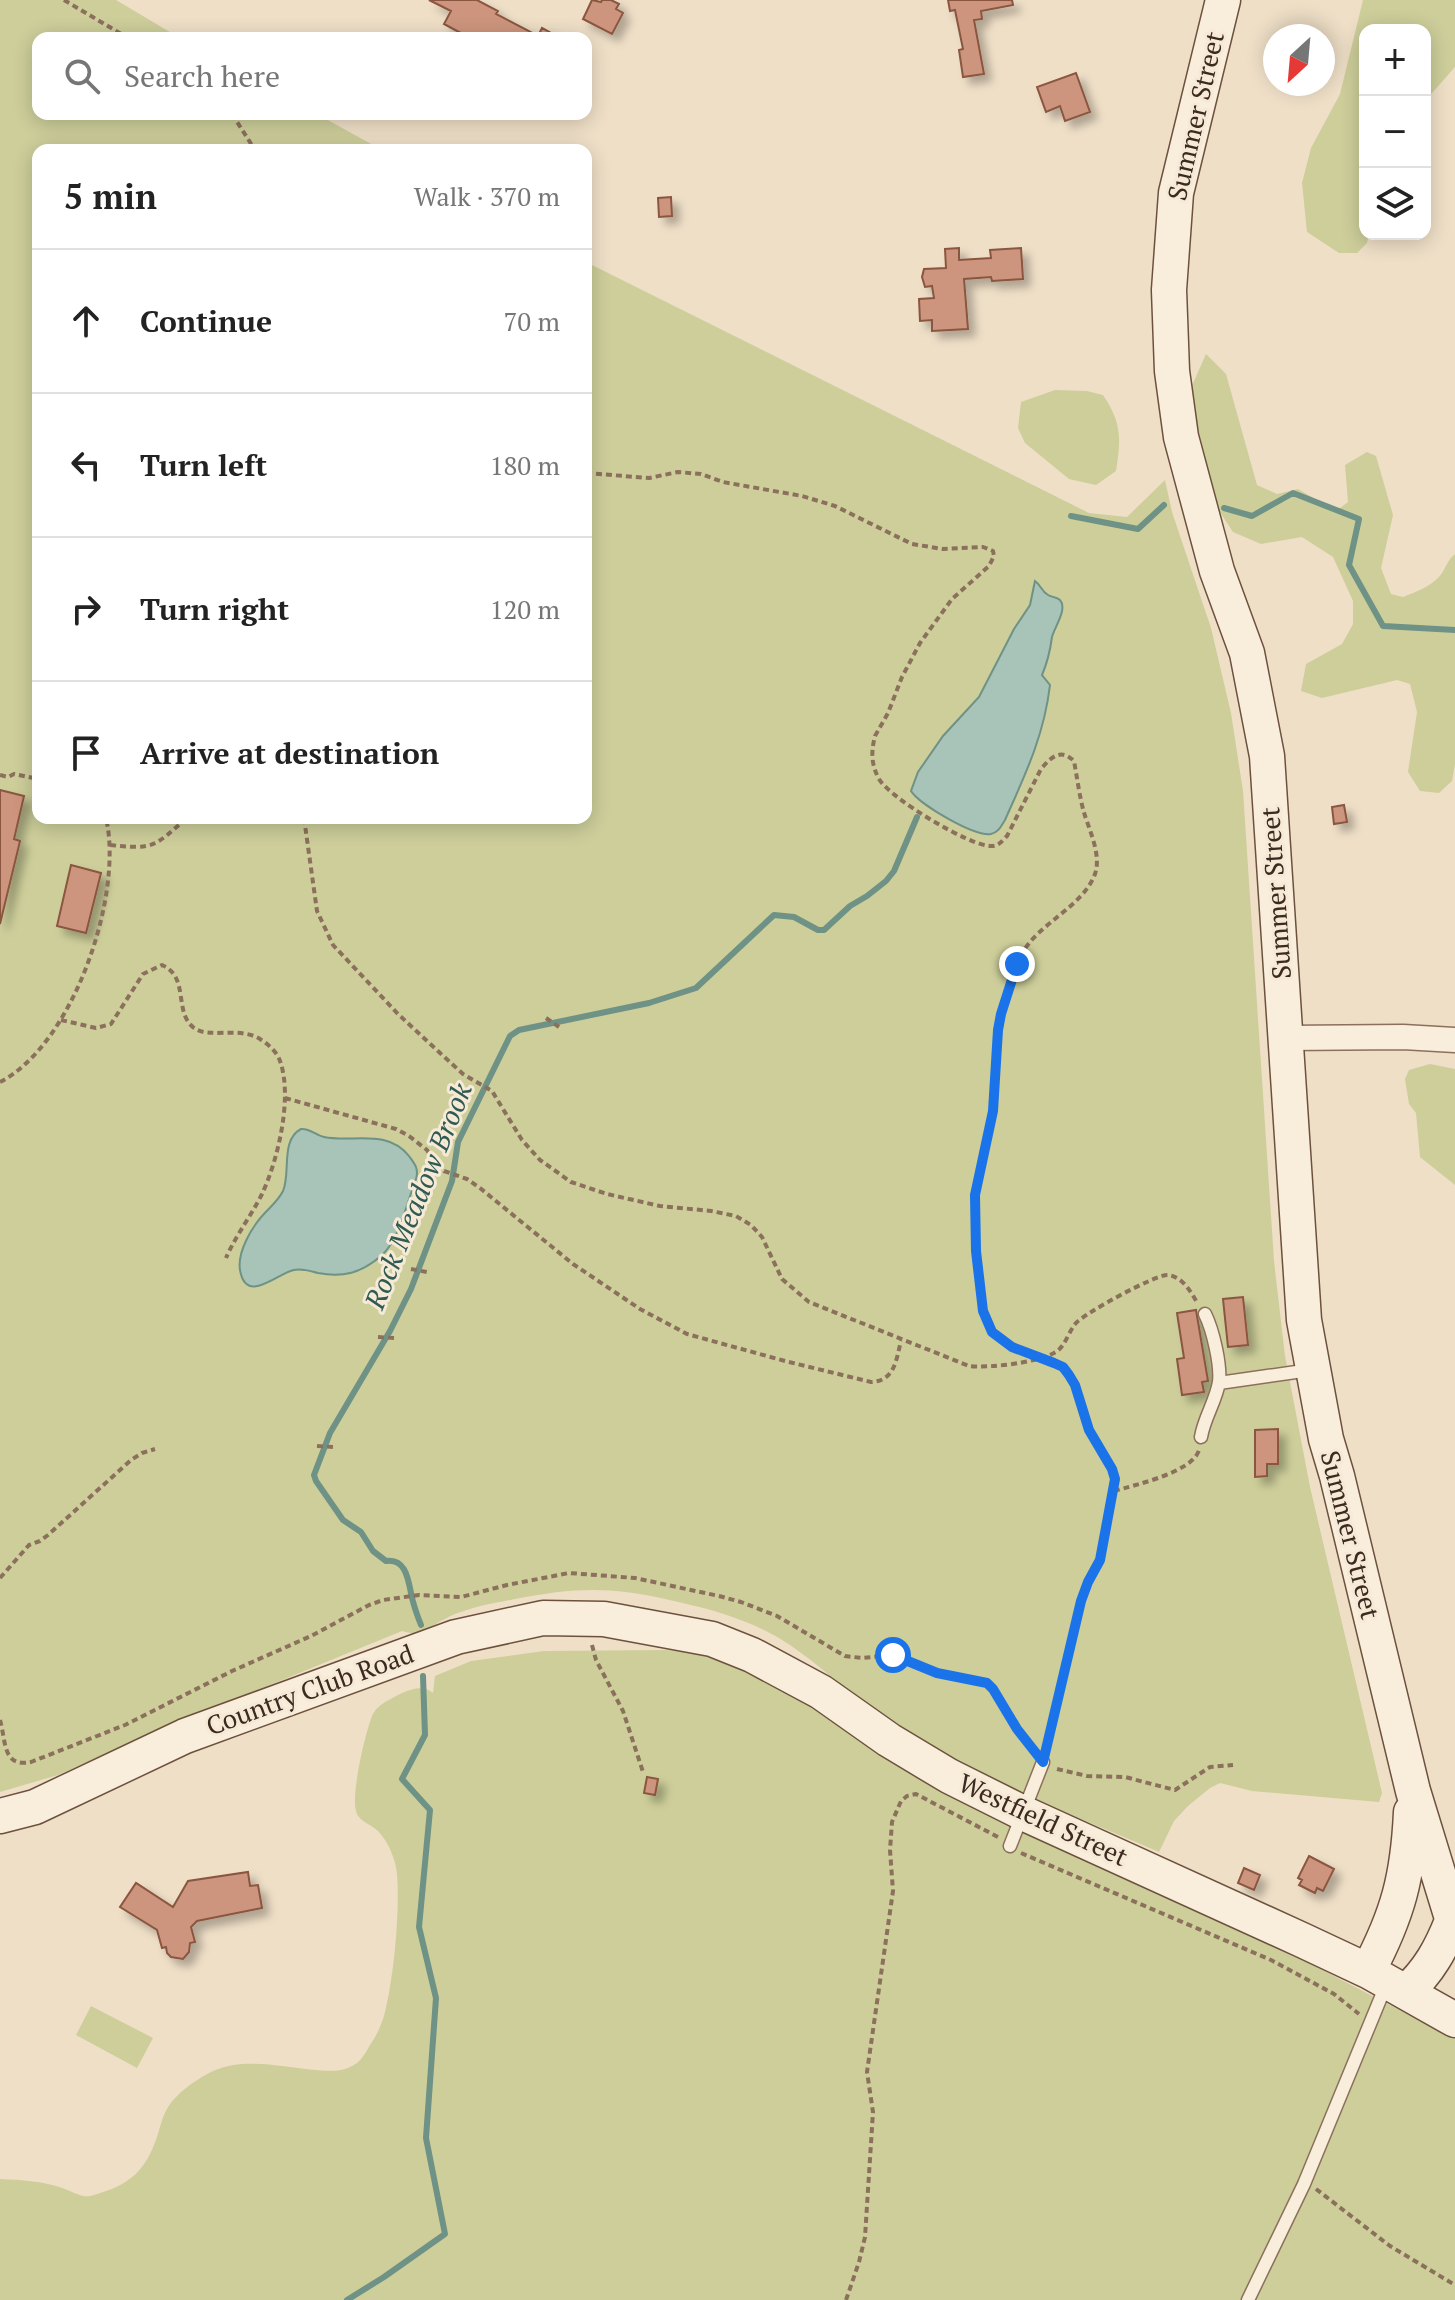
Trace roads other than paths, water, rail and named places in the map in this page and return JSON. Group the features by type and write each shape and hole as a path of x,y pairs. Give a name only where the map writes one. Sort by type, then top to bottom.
{"main road":[{"name":"Summer Street","path":"1223,0 1176,193 1169,290 1172,371 1181,437 1217,571 1247,653 1267,756 1304,1320 1326,1439 1413,1791 1454,1924 1439,1953 1420,1979 1387,1982 1391,1923 1402,1892 1409,1854 1413,1791"},
{"name":"Country Club Road","path":"0,1816 35,1807 185,1736 456,1637 543,1618 604,1619 634,1624"},
{"name":"Westfield Street","path":"634,1624 712,1639 752,1655 821,1692 889,1740 949,1776 1023,1813 1221,1901 1387,1982 1455,2020"}],"street":[{"path":"1286,1038 1455,1040"}],"lane":[{"path":"1201,1437 1203,1421 1219,1383 1212,1334 1205,1314"},
{"path":"1219,1383 1313,1369"},
{"path":"1010,1846 1043,1762"},
{"path":"1248,2300 1304,2184 1387,1982"}],"waterway":[{"name":"Rock Meadow Brook","path":"1224,508 1252,516 1293,493 1359,519 1349,565 1383,626 1455,630"},
{"name":"Rock Meadow Brook","path":"1071,516 1138,529 1164,505"},
{"name":"Rock Meadow Brook","path":"421,1625 407,1575 401,1566 386,1561 373,1551 361,1532 343,1520 314,1475 330,1433 411,1289 452,1181 458,1142 510,1036 519,1030 649,1003 696,988 774,915 794,917 824,930 850,906 886,881 894,871 917,817"},
{"name":"Rock Meadow Brook","path":"347,2300 445,2234 426,2138 436,1998 419,1927 430,1810 402,1779 425,1735 423,1676"}]}
